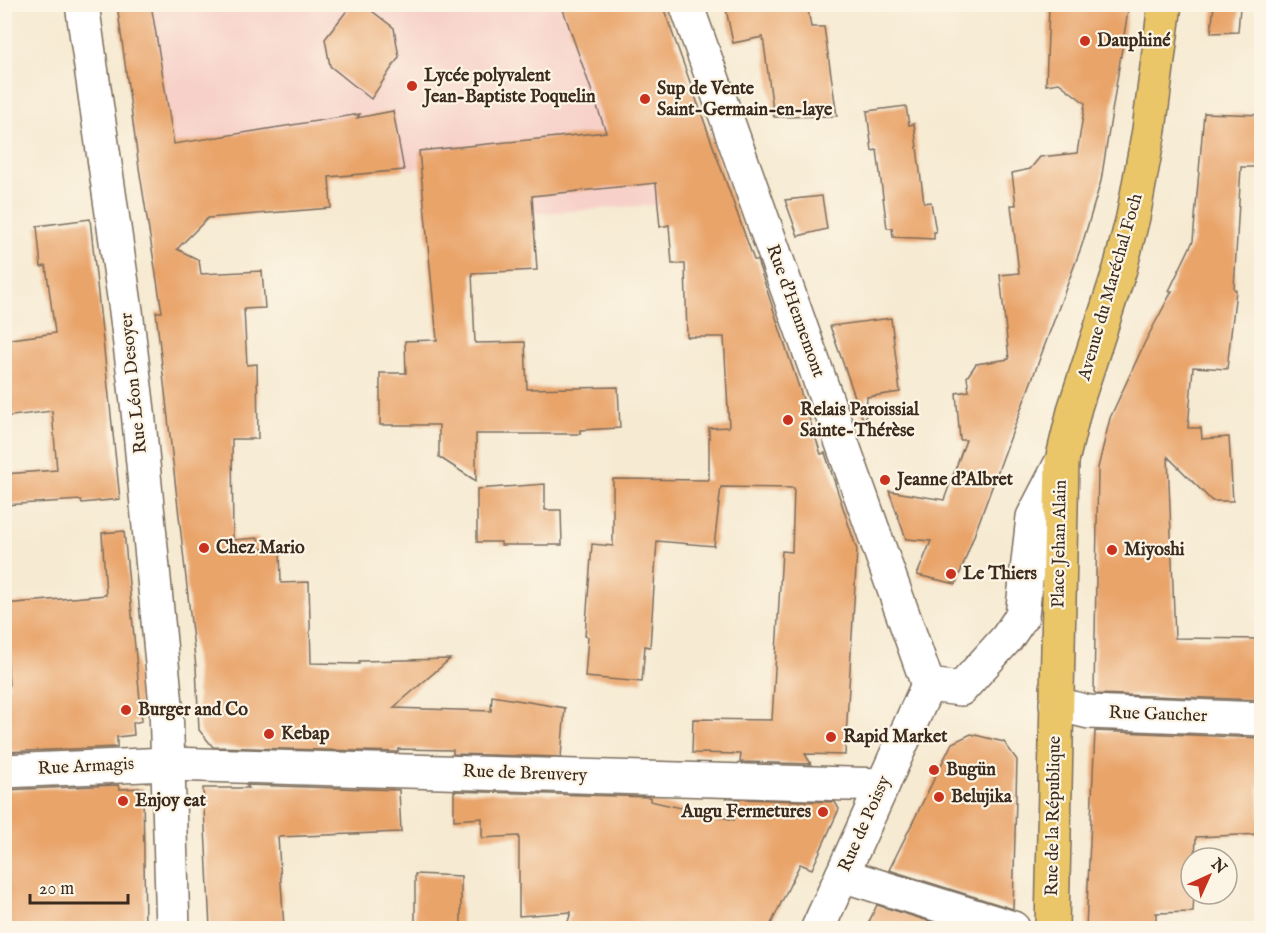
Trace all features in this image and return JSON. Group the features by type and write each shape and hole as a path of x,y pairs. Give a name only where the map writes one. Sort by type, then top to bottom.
{"main road":[{"name":"Avenue du Maréchal Foch","path":"1062,461 1075,407 1120,269 1138,194 1149,130 1165,4"},
{"name":"Place Jehan Alain","path":"1056,704 1062,461"},
{"name":"Rue de la République","path":"1052,928 1056,704"}],"street":[{"name":"Rue Léon Desoyer","path":"82,4 136,400 166,705 173,928"},
{"name":"Rue d'Hennemont","path":"686,4 928,685"},
{"name":"Place Jehan Alain","path":"928,685 961,689 1007,638 1022,616 1033,517 1062,461"},
{"name":"Rue de Poissy","path":"818,928 928,685"},
{"name":"Rue Gaucher","path":"1056,704 1089,712 1262,719"},
{"name":"Rue Armagis","path":"4,771 168,764"},
{"name":"Rue de Breuvery","path":"168,764 883,785"},
{"path":"842,875 1013,928"}],"shaded area":[{"name":"Lycée polyvalent Jean-Baptiste Poquelin","path":"122,5 662,5 732,199 425,222 420,168 146,196"}],"building":[{"path":"117,4 151,4 174,144 360,114 357,118 393,111 404,170 329,177 331,208 208,218 177,249 199,260 201,274 262,271 265,308 244,309 247,365 257,364 258,439 232,439 233,540 258,538 259,549 280,549 281,583 309,582 311,663 359,664 359,661 450,659 393,708 491,711 492,696 565,708 561,757 453,754 453,750 398,749 398,752 213,747 199,730 196,667 156,312 162,312 139,168"},
{"path":"352,4 370,4 372,11 394,28 399,57 371,99 330,66 325,39"},
{"path":"561,4 662,4 754,260 757,260 821,454 825,453 857,550 845,755 805,754 811,764 740,762 741,754 692,753 693,719 772,720 782,551 792,552 794,488 721,487 714,546 657,541 650,647 645,646 642,682 585,677 588,637 585,636 592,544 613,546 613,479 709,480 709,428 729,427 724,337 687,337 685,264 672,264 669,225 660,227 656,183 532,196 537,270 472,273 475,343 525,342 527,389 618,387 620,428 580,430 580,434 476,434 476,481 439,457 439,425 380,425 380,373 406,373 405,341 437,340 419,151 606,132"},
{"path":"725,4 807,4 811,27 824,27 837,116 774,117 763,37 733,43"},
{"path":"1058,4 1129,4 1101,181 1082,245 956,584 917,575 931,541 906,539 889,491 944,500 966,440 960,440 956,393 969,391 967,377 976,364 1009,359 1000,275 1019,273 1011,205 1016,205 1012,173 1030,169 1040,157 1077,153 1085,103 1059,83 1046,85 1049,7 1058,7"},
{"path":"1214,4 1240,7 1238,32 1211,33"},
{"path":"906,106 909,125 914,124 924,203 931,202 936,232 934,232 934,239 893,237 892,228 887,228 877,150 872,151 867,111"},
{"path":"1204,113 1262,115 1262,167 1241,167 1234,289 1236,290 1227,369 1193,367 1188,428 1201,428 1202,439 1229,437 1233,501 1212,501 1168,457 1175,638 1262,639 1262,700 1097,694 1094,692 1098,468 1110,418 1145,342 1172,291 1169,291 1193,241"},
{"path":"822,196 827,229 798,236 785,200"},
{"path":"90,219 120,499 82,503 81,500 4,505 4,474 57,470 52,411 4,417 4,340 55,333 46,266 41,267 37,226"},
{"path":"891,318 900,392 867,397 865,425 830,326"},
{"path":"545,484 545,510 561,510 562,545 501,545 501,542 477,542 477,489"},
{"path":"124,531 142,721 133,723 134,735 117,737 117,747 4,752 4,687 9,687 4,604 106,595 102,533"},
{"path":"1095,731 1262,738 1262,785 1258,785 1261,834 1196,837 1196,846 1179,846 1179,906 1193,906 1193,912 1156,913 1156,928 1086,928"},
{"path":"971,734 1004,742 1017,760 1013,909 889,870 952,743"},
{"path":"118,785 119,789 143,788 145,928 4,928 4,790"},
{"path":"246,785 399,790 401,832 278,837 284,928 210,928 203,788 249,788"},
{"path":"454,791 650,797 650,801 734,820 736,799 835,802 839,809 812,869 800,864 769,928 566,928 571,912 519,916 519,836 482,838 482,818 454,820"},
{"path":"415,874 461,876 461,928 415,928"},
{"path":"877,905 951,928 866,928"}],"place":[{"name":"Dauphiné","path":"1085,41"},
{"name":"Lycée polyvalent Jean-Baptiste Poquelin","path":"412,86"},
{"name":"Sup de Vente Saint-Germain-en-laye","path":"645,99"},
{"name":"Relais Paroissial Sainte-Thérèse","path":"788,420"},
{"name":"Jeanne d’Albret","path":"885,480"},
{"name":"Chez Mario","path":"204,548"},
{"name":"Miyoshi","path":"1112,550"},
{"name":"Le Thiers","path":"951,574"},
{"name":"Burger and Co","path":"126,710"},
{"name":"Kebap","path":"269,734"},
{"name":"Rapid Market","path":"831,737"},
{"name":"Bugün","path":"934,770"},
{"name":"Belujika","path":"939,797"},
{"name":"Enjoy eat","path":"123,801"},
{"name":"Augu Fermetures","path":"823,812"}]}
